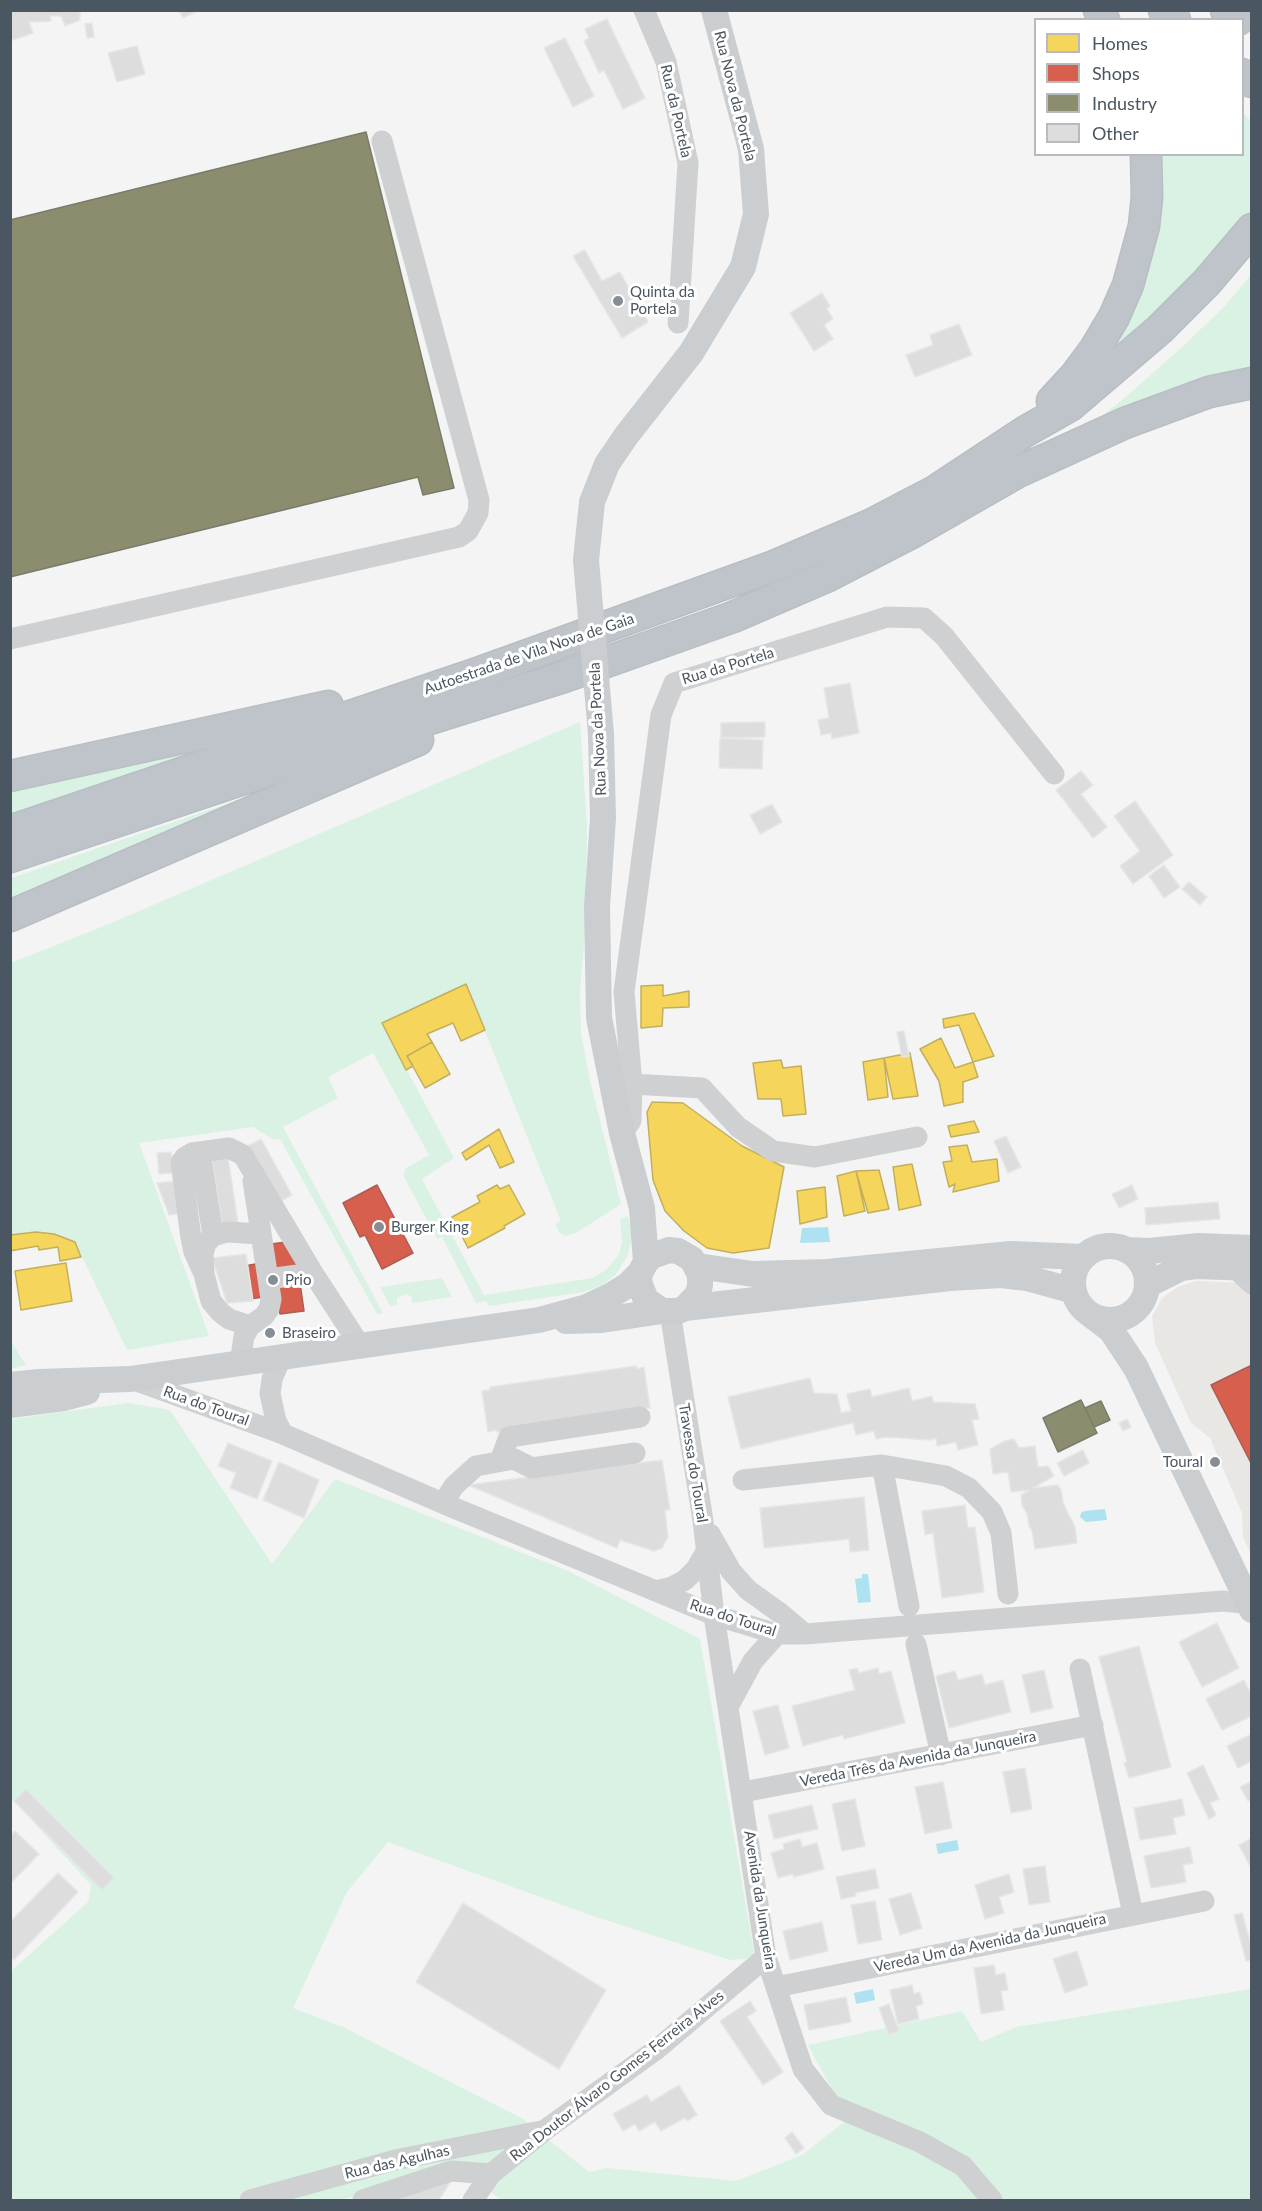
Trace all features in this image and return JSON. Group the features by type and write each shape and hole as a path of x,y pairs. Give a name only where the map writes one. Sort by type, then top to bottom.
{"highway":[{"path":"1026,431 1075,376 1095,349 1128,285 1144,226 1147,197 1146,156"},
{"path":"1026,431 1070,406 1142,345 1207,282 1251,229"},
{"path":"1018,472 1151,360 1215,299 1251,257"},
{"path":"1018,472 1169,405 1251,383"},
{"name":"Autoestrada de Vila Nova de Gaia","path":"10,831 475,674 774,566 870,525 935,491 1026,431"},
{"name":"Autoestrada de Vila Nova de Gaia","path":"10,856 327,751 564,677 684,635 786,596 828,576 915,531 1018,472"},
{"path":"10,776 475,674"},
{"path":"10,916 564,677"}],"main road":[{"name":"Rua Nova da Portela","path":"643,1268 642,1208 622,1133 600,1018 597,907 603,818 601,734 586,560 592,502 607,464 691,353 743,267 756,214 752,149 714,10"},
{"name":"Rua Nova da Portela","path":"642,1208 687,1259"},
{"path":"1090,1315 1113,1320 1125,1317 1135,1310 1145,1295 1147,1285 1142,1265 1136,1256 1116,1246 1104,1246 1093,1250 1084,1257 1074,1272 1074,1291 1077,1300 1090,1315 1111,1330 1136,1368 1251,1606"},
{"path":"1126,1250 1149,1251 1199,1246 1251,1248"},
{"path":"10,1385 130,1378 361,1347 565,1315 595,1304 628,1285 660,1252 724,1271 763,1274 827,1272 1011,1254 1084,1257"},
{"path":"643,1268 639,1282 646,1300 672,1310 692,1302 700,1285 700,1275 687,1259"},
{"path":"1147,1285 1181,1268 1246,1273"},
{"path":"539,1320 602,1320 950,1278 1001,1275 1028,1278 1074,1291"},
{"path":"1135,1310 1133,1323 1136,1368"},
{"path":"10,1405 64,1398 130,1378"}],"street":[{"name":"Rua da Portela","path":"644,10 666,62 688,164 678,324"},
{"path":"10,639 459,537 468,531 478,513 479,501 382,141"},
{"name":"Rua da Portela","path":"622,1133 631,1121 632,1084 624,992 661,715 674,683 887,617 924,618 944,636 1054,774"},
{"path":"632,1084 702,1088 738,1127 773,1151 815,1157 917,1137"},
{"path":"250,1326 229,1319 212,1301 191,1238 180,1169 185,1157 200,1152 229,1148 243,1155 313,1273 361,1347"},
{"path":"200,1152 213,1236"},
{"path":"240,1364 244,1336 250,1326 264,1316 269,1309 271,1299 251,1168"},
{"path":"204,1274 203,1254 206,1243 213,1236 226,1232 261,1234"},
{"path":"268,1279 313,1273"},
{"name":"Travessa do Toural","path":"672,1310 707,1550 714,1615"},
{"name":"Rua do Toural","path":"281,1358 272,1379 270,1394 276,1421 283,1434"},
{"name":"Rua do Toural","path":"130,1378 283,1434 714,1615 777,1634 805,1634 1223,1601 1251,1606"},
{"path":"500,1461 509,1437 640,1418"},
{"path":"443,1503 454,1486 476,1466 513,1459 532,1468 635,1453"},
{"path":"742,1480 882,1465 946,1476 969,1488 992,1512 1001,1533 1008,1594"},
{"path":"882,1465 909,1606"},
{"path":"703,1521 730,1571 748,1590 805,1634"},
{"path":"656,1591 672,1587 685,1580 696,1569 707,1550"},
{"name":"Avenida da Junqueira","path":"714,1615 743,1792 766,1957 802,2069 831,2105 920,2142 963,2166 992,2200"},
{"path":"728,1707 753,1661 777,1634"},
{"path":"916,1644 941,1755"},
{"path":"1080,1669 1133,1914"},
{"name":"Vereda Três da Avenida da Junqueira","path":"743,1792 1093,1725"},
{"name":"Vereda Um da Avenida da Junqueira","path":"776,1987 1204,1901"},
{"name":"Rua Doutor Álvaro Gomes Ferreira Alves","path":"474,2200 491,2174 545,2130 657,2049 766,1957"},
{"name":"Rua das Agulhas","path":"250,2200 396,2160 545,2130"},
{"path":"363,2200 451,2171 491,2174"}],"shaded area":[{"path":"1196,1281 1251,1283 1251,1555 1243,1537 1242,1513 1210,1438 1191,1423 1155,1343 1152,1316 1162,1298 1178,1287"}],"green space":[{"path":"1244,114 1251,121 1251,211 1155,319 1089,375 1153,156 1244,156"},
{"path":"1251,275 1251,375 1089,427 1183,346 1223,308"},
{"path":"312,714 11,818 10,787"},
{"path":"580,722 587,826 585,932 580,990 581,1033 590,1081 621,1204 576,1233 565,1236 559,1232 555,1224 561,1221 466,984 382,1023 454,1158 422,1179 484,1295 592,1278 606,1270 619,1254 622,1241 620,1219 628,1216 632,1238 627,1257 615,1275 602,1285 584,1292 489,1306 486,1301 476,1303 442,1237 437,1239 403,1175 406,1168 429,1155 373,1053 328,1077 338,1098 283,1127 383,1313 377,1314 280,1139 274,1140 253,1127 139,1143 209,1336 127,1350 75,1242 54,1234 36,1232 11,1235 11,963 109,924"},
{"path":"325,770 11,909 11,878"},
{"path":"442,1278 452,1297 412,1303 411,1296 406,1294 397,1298 397,1305 390,1306 380,1287"},
{"path":"11,1341 26,1365 11,1369"},
{"path":"128,1403 170,1410 272,1564 335,1479 568,1571 700,1639 755,1958 730,1960 593,1916 388,1842 347,1892 293,2008 343,2027 523,2119 589,2172 607,2168 736,2181 802,2155 848,2119 808,2045 962,2011 981,2042 1016,2027 1251,1989 1251,2200 501,2200 461,2168 340,2200 11,2200 11,1971 88,1902 91,1885 11,1798 11,1419"}],"water":[{"path":"828,1227 830,1242 800,1243 802,1228"},
{"path":"1105,1509 1107,1520 1086,1522 1080,1517 1084,1511"},
{"path":"862,1574 868,1574 871,1602 858,1603 855,1579 862,1578"},
{"path":"957,1840 959,1850 938,1854 936,1844"},
{"path":"873,1989 875,2000 856,2004 854,1993"}],"building: Homes":[{"path":"466,984 485,1030 461,1041 453,1023 427,1034 432,1042 407,1056 413,1066 406,1070 382,1023"},
{"path":"663,985 663,996 689,991 689,1007 663,1008 662,1026 641,1028 641,986"},
{"path":"974,1013 994,1056 973,1062 959,1025 944,1028 943,1019"},
{"path":"941,1038 955,1068 973,1062 978,1077 963,1082 963,1102 944,1106 939,1081 920,1049"},
{"path":"432,1042 450,1074 425,1088 407,1056"},
{"path":"910,1053 918,1096 893,1099 884,1058"},
{"path":"884,1058 888,1097 868,1100 863,1062"},
{"path":"781,1060 783,1068 801,1066 806,1114 783,1116 781,1099 758,1099 753,1063"},
{"path":"652,1102 683,1103 742,1146 784,1167 769,1248 733,1253 707,1248 684,1231 665,1211 653,1180 647,1112"},
{"path":"974,1121 979,1132 951,1137 948,1126"},
{"path":"499,1129 514,1162 500,1168 489,1145 466,1160 462,1153"},
{"path":"967,1145 972,1162 997,1159 999,1181 953,1192 955,1184 949,1187 943,1162 952,1161 949,1147"},
{"path":"912,1164 921,1205 899,1210 893,1167"},
{"path":"879,1170 889,1209 868,1213 856,1171"},
{"path":"856,1171 865,1211 844,1216 837,1176"},
{"path":"497,1185 500,1189 509,1185 525,1214 468,1248 452,1217 480,1202 477,1196"},
{"path":"825,1187 827,1217 800,1224 797,1191"},
{"path":"36,1232 54,1234 75,1242 81,1257 60,1261 58,1247 39,1250 38,1246 10,1251 10,1235"},
{"path":"66,1263 72,1301 21,1310 15,1271"}],"building: Shops":[{"path":"377,1185 413,1253 382,1269 365,1235 360,1237 343,1203"},
{"name":"Prio","path":"294,1241 304,1311 280,1314 277,1295 250,1299 244,1266 273,1261 271,1244"},
{"path":"1252,1365 1252,1465 1211,1385"}],"building: Industry":[{"path":"366,132 454,488 423,495 418,477 10,577 10,220"},
{"path":"1081,1400 1097,1433 1058,1452 1043,1418"},
{"path":"1101,1401 1110,1420 1094,1427 1085,1408"}],"building: Other":[{"path":"10,10 80,10 80,20 65,26 61,16 50,16 51,21 29,22 33,33 10,41"},
{"path":"179,10 199,10 183,18"},
{"path":"607,19 645,98 623,109 604,70 599,73 584,41 589,38 585,29"},
{"path":"92,23 94,37 87,38 85,24"},
{"path":"565,38 594,96 573,107 544,48"},
{"path":"137,46 145,74 117,82 108,53"},
{"name":"Quinta da Portela","path":"585,250 602,281 620,272 648,322 622,338 573,256"},
{"path":"822,293 830,306 827,309 833,319 824,325 833,339 814,351 790,313"},
{"path":"959,324 972,355 915,377 906,355 933,345 930,335"},
{"path":"850,683 859,733 832,739 831,733 821,735 818,720 829,718 824,688"},
{"path":"765,722 765,737 721,738 721,723"},
{"path":"720,738 763,740 762,769 719,768"},
{"path":"1081,771 1093,785 1081,794 1107,827 1093,838 1056,790"},
{"path":"1135,801 1173,855 1133,884 1120,866 1140,851 1114,816"},
{"path":"772,804 782,822 760,834 750,815"},
{"path":"1164,865 1180,887 1164,898 1149,876"},
{"path":"1189,882 1207,897 1200,905 1182,889"},
{"path":"904,1031 909,1056 902,1057 897,1032"},
{"path":"1006,1136 1021,1167 1008,1173 994,1141"},
{"path":"261,1139 292,1195 279,1202 248,1146"},
{"path":"227,1151 238,1223 222,1226 211,1153"},
{"path":"171,1152 173,1173 159,1174 157,1153"},
{"path":"188,1180 193,1212 169,1215 157,1183"},
{"path":"1132,1185 1138,1199 1119,1208 1112,1194"},
{"path":"1218,1202 1220,1219 1146,1225 1145,1208"},
{"path":"246,1254 253,1301 227,1303 212,1258"},
{"path":"636,1366 637,1369 644,1367 650,1408 646,1410 488,1432 482,1391 490,1390 490,1387"},
{"path":"810,1378 814,1393 837,1394 841,1413 851,1411 847,1394 870,1389 872,1397 909,1388 912,1401 932,1396 933,1402 975,1404 979,1419 972,1420 978,1445 958,1450 956,1442 937,1446 936,1438 930,1440 886,1437 876,1439 874,1431 856,1435 853,1423 741,1449 728,1397"},
{"path":"1127,1419 1131,1427 1123,1431 1119,1423"},
{"path":"1014,1439 1019,1448 1035,1446 1038,1467 1048,1466 1054,1476 1033,1488 1058,1485 1063,1503 1075,1527 1077,1543 1035,1549 1027,1514 1022,1505 1021,1495 1029,1490 1011,1492 1008,1472 993,1474 990,1449"},
{"path":"228,1443 272,1461 257,1499 230,1488 236,1473 218,1466"},
{"path":"1083,1450 1089,1463 1064,1476 1057,1463"},
{"path":"662,1460 670,1510 665,1510 668,1537 662,1548 654,1551 620,1540 617,1548 468,1485"},
{"path":"279,1462 319,1480 304,1518 263,1500"},
{"path":"864,1497 869,1550 850,1552 849,1539 764,1548 760,1508"},
{"path":"965,1505 968,1528 975,1527 984,1592 942,1598 933,1533 925,1535 922,1511"},
{"path":"1217,1623 1239,1668 1202,1687 1179,1642"},
{"path":"1139,1646 1171,1767 1129,1778 1124,1763 1127,1762 1099,1657"},
{"path":"857,1668 859,1673 878,1668 879,1674 891,1671 905,1723 844,1739 843,1735 803,1746 792,1706 855,1690 849,1670"},
{"path":"1044,1670 1053,1708 1031,1713 1022,1675"},
{"path":"955,1671 958,1680 982,1674 985,1685 1003,1680 1011,1712 949,1728 936,1676"},
{"path":"1244,1680 1252,1695 1252,1716 1222,1730 1206,1699"},
{"path":"778,1705 789,1748 765,1755 753,1711"},
{"path":"1252,1734 1252,1761 1238,1768 1227,1746"},
{"path":"1203,1765 1219,1799 1210,1803 1216,1815 1209,1819 1187,1773"},
{"path":"1025,1768 1032,1809 1011,1813 1003,1772"},
{"path":"1252,1781 1252,1799 1248,1801 1240,1787"},
{"path":"943,1782 952,1828 925,1834 915,1787"},
{"path":"26,1789 114,1878 102,1890 14,1801"},
{"path":"855,1799 865,1846 842,1851 832,1804"},
{"path":"1182,1799 1185,1815 1173,1818 1176,1834 1140,1840 1134,1808"},
{"path":"812,1805 818,1829 774,1839 768,1815"},
{"path":"15,1831 39,1854 10,1884 10,1836"},
{"path":"1252,1838 1252,1870 1239,1845"},
{"path":"800,1839 802,1847 817,1843 824,1869 794,1877 793,1874 778,1878 771,1853 784,1849 783,1844"},
{"path":"1190,1847 1193,1863 1183,1865 1186,1882 1151,1888 1144,1856"},
{"path":"1045,1866 1050,1902 1029,1905 1023,1869"},
{"path":"875,1869 879,1888 855,1893 856,1896 841,1899 836,1877"},
{"path":"58,1873 78,1892 14,1960 10,1956 10,1922"},
{"path":"1009,1874 1014,1892 999,1897 1004,1913 985,1919 975,1885"},
{"path":"911,1893 922,1928 900,1935 889,1899"},
{"path":"875,1901 882,1940 858,1944 851,1905"},
{"path":"463,1903 606,1990 559,2069 416,1982"},
{"path":"1242,1913 1252,1948 1252,1960 1246,1961 1234,1915"},
{"path":"822,1922 828,1951 790,1960 783,1931"},
{"path":"1077,1951 1088,1985 1065,1993 1053,1959"},
{"path":"994,1965 996,1975 1005,1973 1008,1990 1001,1991 1004,2010 981,2014 974,1968"},
{"path":"912,1985 914,1994 920,1992 923,2004 916,2006 919,2019 898,2024 890,1990"},
{"path":"846,1997 851,2022 809,2030 804,2005"},
{"path":"750,2001 756,2011 747,2017 783,2072 763,2085 720,2021"},
{"path":"889,2004 899,2031 889,2035 879,2008"},
{"path":"679,2085 697,2115 687,2121 685,2118 661,2131 655,2122 639,2131 635,2124 623,2131 613,2114 647,2095 651,2102"},
{"path":"792,2132 804,2148 796,2154 785,2138"},
{"path":"451,2181 439,2200 395,2200"}],"place":[{"name":"Quinta da Portela","path":"618,301"},
{"name":"Burger King","path":"379,1227"},
{"name":"Prio","path":"273,1280"},
{"name":"Braseiro","path":"270,1333"},
{"name":"Toural","path":"1215,1462"}]}
